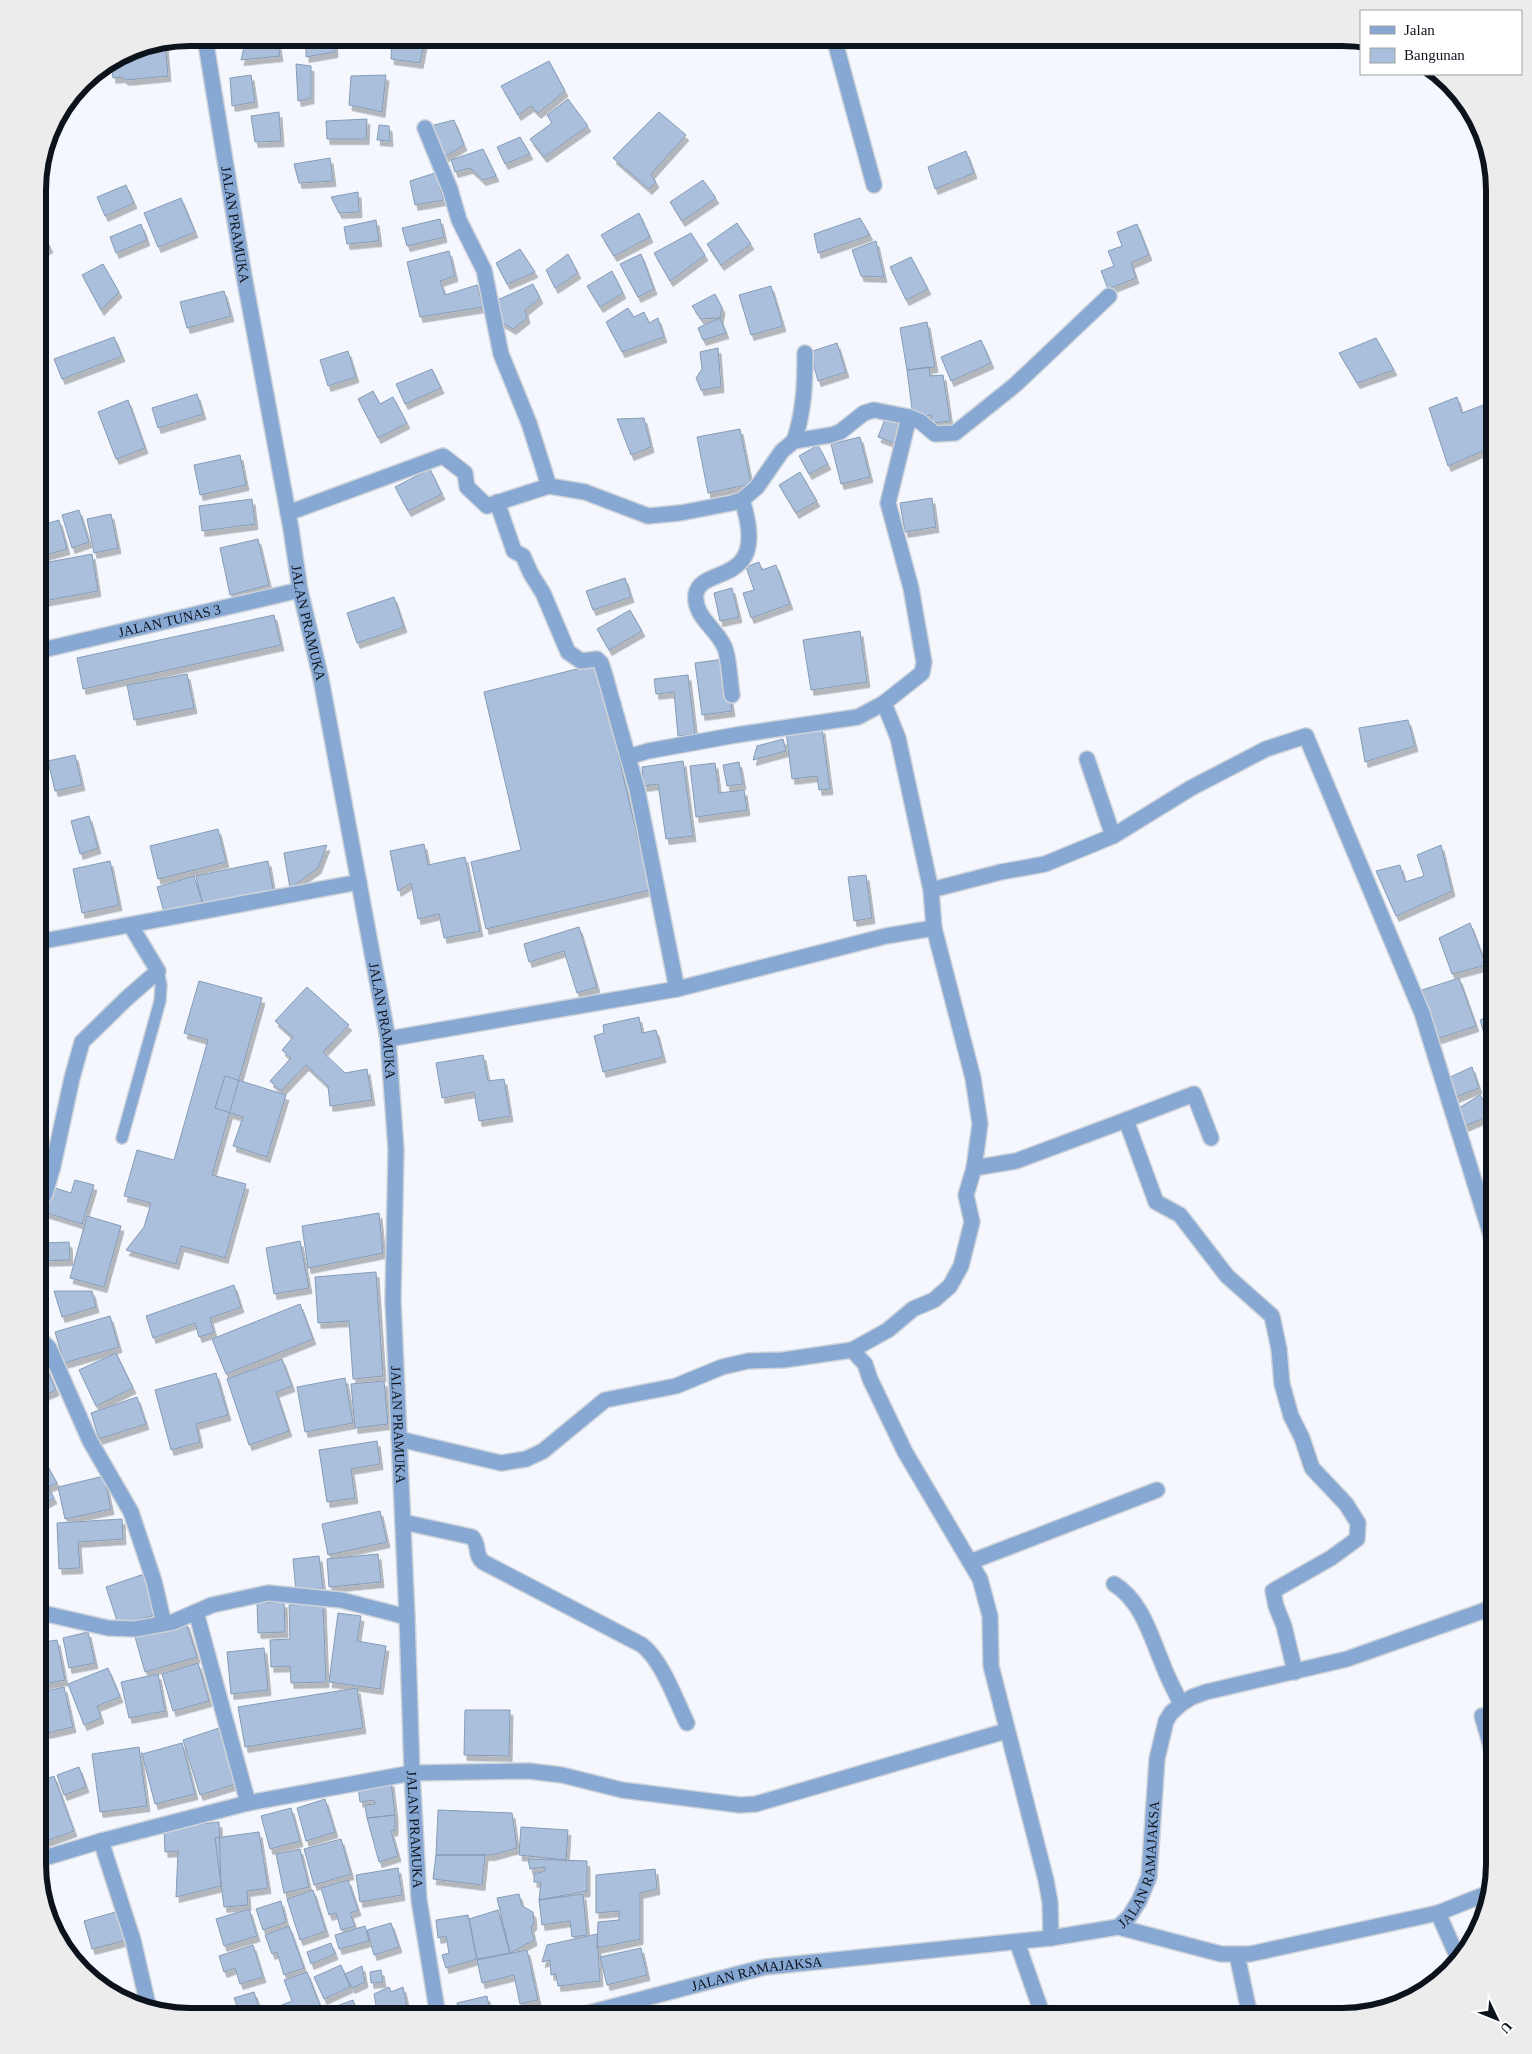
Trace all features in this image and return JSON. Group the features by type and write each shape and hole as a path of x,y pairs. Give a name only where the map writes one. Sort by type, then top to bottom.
{"street":[{"name":"JALAN PRAMUKA","path":"206,46 244,276 288,513 300,590 321,679 388,1038 396,1148 393,1300 412,1773 419,1900 437,2008"},
{"path":"836,47 874,184"},
{"path":"425,128 450,189 459,220 484,270 501,354 529,423 549,486"},
{"path":"288,513 443,456 457,469 465,473 467,487 487,506 549,486 585,492 648,516 680,513 732,503 742,500 756,487 782,451 794,441 816,436 831,436 840,432 864,413 874,410 909,417 921,422 935,434 955,432 1015,385 1109,296"},
{"path":"794,441 800,424 805,395 805,353"},
{"path":"628,757 648,751 736,735 858,717 884,703 922,673 924,662 911,588 888,503 909,417"},
{"path":"732,695 725,647 702,617 696,601 697,590 704,584 732,570 744,559 749,542 748,521 742,500"},
{"path":"496,502 514,551 523,556 531,574 543,593 568,652 582,660 597,660 600,663 637,789 677,988"},
{"name":"JALAN TUNAS 3","path":"47,649 300,590"},
{"path":"399,1438 502,1463 518,1460 543,1451 605,1400 676,1386 722,1367 748,1362 783,1360 852,1350 888,1330 913,1309 934,1300 950,1286 961,1266 972,1222 966,1195 974,1168 980,1124 973,1078 934,928 931,890 898,738 884,703"},
{"path":"931,890 1001,872 1045,864 1114,836 1191,788 1266,749 1306,736 1422,1013 1486,1219"},
{"path":"1087,759 1114,836"},
{"path":"47,941 359,882"},
{"path":"46,1190 82,1042 158,971 131,926"},
{"path":"388,1038 677,988 886,936 934,928"},
{"path":"974,1168 1016,1161 1194,1094 1211,1138"},
{"path":"1126,1120 1156,1202 1180,1215 1227,1276 1272,1316 1279,1349 1282,1384 1291,1416 1302,1438 1312,1468 1346,1504 1358,1523 1357,1539 1331,1558 1272,1591 1284,1626 1295,1672"},
{"path":"46,1345 90,1441 131,1512 154,1581 164,1624"},
{"path":"852,1350 865,1364 870,1379 905,1452 980,1579 990,1616 990,1666 1046,1880 1050,1902 1051,1938"},
{"path":"970,1562 1157,1490"},
{"path":"403,1522 472,1537 476,1540 479,1559 483,1562 509,1574 652,1653 687,1723"},
{"path":"1114,1584 1125,1590 1134,1602 1150,1633 1181,1704"},
{"path":"46,1614 108,1628 135,1628 173,1622 212,1605 268,1593 341,1600 407,1617"},
{"name":"JALAN RAMAJAKSA","path":"607,2008 765,1966 1017,1942 1118,1927 1129,1917 1139,1901 1149,1877 1157,1758 1162,1732 1171,1713 1181,1704 1192,1697 1206,1692 1347,1659 1486,1610"},
{"path":"196,1612 248,1803"},
{"path":"1482,1716 1486,1730"},
{"path":"46,1858 101,1841 248,1803 412,1773 529,1771 562,1775 622,1790 740,1805 756,1804 1006,1731"},
{"path":"101,1841 133,1940 147,2001"},
{"path":"1118,1927 1221,1954 1250,1954 1438,1913 1482,1895"},
{"path":"1438,1913 1455,1952"},
{"path":"1017,1942 1041,2008"},
{"path":"1237,1955 1248,2008"}],"lane":[{"path":"122,1138 160,1001 162,985 158,971"}],"building":[{"path":"244,46 278,46 280,56 241,60"},
{"path":"306,46 335,46 335,52 306,57"},
{"path":"392,46 423,46 420,63 391,59"},
{"path":"166,48 168,76 126,80 122,77 113,78 112,70 118,66 135,57"},
{"path":"549,61 565,91 538,113 531,106 518,115 501,86"},
{"path":"296,64 311,66 311,98 298,101"},
{"path":"251,75 255,102 232,106 230,78"},
{"path":"386,75 382,112 349,105 351,76"},
{"path":"568,99 588,126 544,157 530,139 552,123 547,115"},
{"path":"279,112 281,141 255,142 251,116"},
{"path":"659,112 686,135 651,174 656,182 649,189 613,158"},
{"path":"367,119 366,139 327,139 326,121"},
{"path":"454,120 464,145 439,160 426,127"},
{"path":"379,125 389,126 390,141 377,140"},
{"path":"520,137 530,154 505,164 497,147"},
{"path":"483,149 496,176 483,180 470,168 455,172 451,160"},
{"path":"966,151 974,173 935,189 928,167"},
{"path":"330,158 333,181 299,183 294,164"},
{"path":"435,173 444,200 415,205 410,181"},
{"path":"703,180 716,198 682,221 670,202"},
{"path":"126,185 134,203 105,216 97,197"},
{"path":"358,192 359,212 339,213 331,197"},
{"path":"181,198 195,232 158,247 144,213"},
{"path":"639,213 650,237 614,256 601,235"},
{"path":"860,218 870,235 818,253 814,234"},
{"path":"440,219 444,237 407,246 402,228"},
{"path":"376,220 379,241 347,244 344,227"},
{"path":"737,223 751,244 721,265 707,244"},
{"path":"141,224 147,240 116,253 110,237"},
{"path":"1137,224 1149,255 1131,263 1136,278 1108,289 1101,271 1114,266 1108,251 1122,246 1117,232"},
{"path":"691,233 705,255 670,281 654,253"},
{"path":"876,241 884,277 861,276 852,250"},
{"path":"520,249 535,272 507,284 496,263"},
{"path":"449,251 455,276 440,281 445,295 477,285 483,307 420,317 407,262"},
{"path":"568,254 578,273 555,288 546,270"},
{"path":"641,254 654,289 638,297 620,264"},
{"path":"911,257 928,289 906,300 890,267"},
{"path":"103,264 119,292 101,310 82,275"},
{"path":"612,271 623,293 600,307 587,286"},
{"path":"533,284 540,298 525,310 527,318 513,329 496,319 493,302"},
{"path":"771,286 783,326 751,335 739,295"},
{"path":"224,291 231,316 187,328 180,302"},
{"path":"715,294 722,308 720,318 701,319 692,306"},
{"path":"628,308 634,317 644,312 649,323 658,318 664,337 622,352 606,322"},
{"path":"720,318 726,333 703,340 698,328"},
{"path":"927,322 935,367 907,370 900,328"},
{"path":"114,337 122,356 62,379 54,359"},
{"path":"1376,338 1394,370 1357,383 1339,353"},
{"path":"981,340 991,363 951,381 941,357"},
{"path":"837,343 846,372 818,381 810,352"},
{"path":"718,348 721,387 701,390 696,378 702,369 700,352"},
{"path":"348,351 356,377 328,386 320,360"},
{"path":"929,367 930,376 943,375 950,421 932,423 931,415 913,417 907,370"},
{"path":"432,369 441,388 405,404 396,384"},
{"path":"373,391 380,404 393,397 407,423 378,438 358,399"},
{"path":"197,394 203,414 158,428 152,408"},
{"path":"1457,397 1462,413 1486,404 1486,449 1448,466 1429,408"},
{"path":"128,400 145,448 116,459 98,412"},
{"path":"644,418 651,447 631,455 617,419"},
{"path":"885,419 901,425 894,443 878,437"},
{"path":"740,429 751,484 708,493 697,437"},
{"path":"860,437 870,477 841,484 831,444"},
{"path":"818,445 828,464 809,474 799,456"},
{"path":"240,455 246,485 200,495 194,465"},
{"path":"430,469 442,494 408,511 395,487"},
{"path":"800,472 817,501 796,513 779,485"},
{"path":"932,498 936,527 905,532 900,503"},
{"path":"252,499 255,524 202,531 199,506"},
{"path":"79,510 89,542 72,548 62,515"},
{"path":"111,514 118,548 94,553 87,519"},
{"path":"59,520 67,549 47,555 47,523"},
{"path":"258,539 269,585 230,595 220,548"},
{"path":"92,554 98,591 47,600 47,562"},
{"path":"759,562 762,570 776,565 790,604 751,618 743,593 754,590 746,567"},
{"path":"625,578 631,597 593,610 586,591"},
{"path":"732,588 739,617 720,621 714,593"},
{"path":"394,597 404,627 357,643 347,613"},
{"path":"630,610 642,631 609,650 597,629"},
{"path":"274,615 281,645 83,689 77,658"},
{"path":"860,631 867,682 811,690 803,640"},
{"path":"724,659 732,711 702,715 695,663"},
{"path":"597,664 650,890 486,929 471,862 521,850 484,692"},
{"path":"187,674 194,708 134,720 127,685"},
{"path":"688,675 695,734 678,736 674,692 656,694 654,679"},
{"path":"1408,720 1415,746 1365,762 1359,728"},
{"path":"822,728 830,789 819,790 817,776 792,779 786,732"},
{"path":"783,739 786,751 753,760 757,746"},
{"path":"75,755 82,785 55,791 48,761"},
{"path":"683,761 693,836 666,839 658,784 644,786 642,767"},
{"path":"739,762 743,784 727,786 723,765"},
{"path":"715,763 719,793 744,790 747,810 696,817 690,766"},
{"path":"89,816 98,848 80,854 71,821"},
{"path":"218,829 226,862 158,879 150,846"},
{"path":"424,844 428,865 465,857 480,931 444,938 439,914 418,919 411,883 398,891 390,851"},
{"path":"327,845 318,868 290,888 284,853"},
{"path":"1441,845 1452,891 1396,916 1376,871 1400,865 1405,882 1424,876 1417,855"},
{"path":"110,861 119,905 82,913 73,869"},
{"path":"268,861 274,894 203,905 196,876"},
{"path":"866,875 872,918 854,921 848,877"},
{"path":"194,876 203,905 165,916 157,887"},
{"path":"1470,923 1486,965 1452,974 1439,938"},
{"path":"579,927 597,987 577,993 564,951 529,962 524,944"},
{"path":"1459,978 1476,1026 1436,1039 1422,990"},
{"path":"199,981 262,998 212,1175 246,1184 225,1258 181,1246 176,1264 126,1250 144,1227 151,1203 124,1196 137,1150 174,1160 208,1040 184,1033"},
{"path":"307,987 349,1025 323,1052 345,1073 367,1069 372,1100 330,1106 328,1086 306,1065 281,1091 270,1081 291,1058 282,1050 293,1037 275,1021"},
{"path":"639,1017 642,1033 656,1030 663,1057 603,1072 594,1036 604,1033 603,1025"},
{"path":"1486,1018 1486,1040 1480,1020"},
{"path":"483,1055 488,1081 504,1079 510,1116 479,1121 474,1092 442,1098 436,1063"},
{"path":"1472,1067 1479,1088 1456,1097 1448,1078"},
{"path":"225,1076 286,1095 267,1157 233,1146 243,1117 215,1108"},
{"path":"1480,1095 1486,1104 1486,1117 1463,1127 1459,1108"},
{"path":"75,1180 94,1185 82,1224 46,1213 46,1205 52,1187 71,1193"},
{"path":"379,1213 383,1253 308,1268 302,1226"},
{"path":"87,1216 121,1226 104,1287 70,1278"},
{"path":"300,1241 309,1288 274,1294 266,1248"},
{"path":"69,1242 70,1260 46,1261 46,1243"},
{"path":"376,1272 383,1376 353,1379 349,1321 318,1323 315,1277"},
{"path":"234,1285 241,1307 210,1318 214,1332 199,1337 195,1323 153,1338 146,1316"},
{"path":"54,1291 92,1291 96,1307 62,1317"},
{"path":"300,1304 313,1339 226,1374 212,1339"},
{"path":"110,1316 119,1347 64,1363 55,1332"},
{"path":"116,1353 133,1388 96,1406 79,1370"},
{"path":"282,1359 292,1386 276,1392 289,1431 249,1445 227,1379"},
{"path":"46,1368 56,1390 46,1394"},
{"path":"216,1373 228,1415 196,1424 200,1442 171,1450 155,1390"},
{"path":"345,1378 353,1423 305,1432 297,1387"},
{"path":"384,1381 388,1424 355,1428 351,1384"},
{"path":"137,1397 146,1424 99,1439 91,1413"},
{"path":"377,1441 380,1464 351,1469 355,1498 327,1502 319,1450"},
{"path":"46,1463 57,1483 48,1487 54,1498 46,1502"},
{"path":"104,1476 111,1509 65,1519 58,1487"},
{"path":"380,1511 387,1542 328,1555 322,1524"},
{"path":"122,1519 123,1539 78,1542 80,1568 59,1569 57,1523"},
{"path":"378,1554 381,1582 329,1587 327,1559"},
{"path":"319,1556 323,1589 296,1592 293,1559"},
{"path":"144,1574 157,1614 119,1627 106,1587"},
{"path":"284,1602 285,1632 258,1633 257,1603"},
{"path":"323,1603 326,1682 291,1683 290,1666 271,1667 270,1640 290,1639 289,1605"},
{"path":"338,1613 361,1616 357,1641 386,1646 380,1689 329,1682"},
{"path":"186,1622 197,1657 145,1672 135,1637"},
{"path":"88,1632 95,1663 69,1668 63,1638"},
{"path":"57,1640 65,1680 46,1683 46,1642"},
{"path":"264,1648 268,1690 231,1694 227,1652"},
{"path":"198,1663 209,1701 173,1711 162,1674"},
{"path":"108,1668 120,1697 97,1706 101,1718 84,1725 68,1684"},
{"path":"158,1674 165,1711 129,1718 121,1682"},
{"path":"64,1687 73,1727 47,1733 46,1691"},
{"path":"357,1688 363,1728 245,1747 238,1707"},
{"path":"465,1710 510,1710 509,1756 464,1755"},
{"path":"222,1727 239,1783 200,1795 183,1740"},
{"path":"182,1743 195,1794 155,1804 142,1754"},
{"path":"139,1747 147,1806 100,1812 92,1754"},
{"path":"79,1767 86,1787 64,1795 57,1775"},
{"path":"54,1776 74,1831 46,1841 46,1779"},
{"path":"391,1781 395,1815 367,1818 365,1805 375,1804 374,1800 360,1802 358,1785"},
{"path":"325,1799 335,1832 306,1841 297,1808"},
{"path":"291,1808 300,1841 270,1849 261,1816"},
{"path":"438,1810 512,1813 517,1848 492,1855 436,1855"},
{"path":"395,1815 395,1830 391,1831 398,1856 379,1862 367,1818"},
{"path":"219,1822 221,1886 176,1897 178,1851 165,1852 164,1828"},
{"path":"521,1827 568,1830 566,1860 519,1855"},
{"path":"259,1832 268,1888 247,1891 248,1905 224,1907 215,1838"},
{"path":"341,1839 351,1874 314,1885 304,1849"},
{"path":"300,1849 309,1887 284,1893 276,1854"},
{"path":"436,1855 485,1855 482,1885 433,1879"},
{"path":"528,1859 587,1861 587,1891 539,1900 541,1882 534,1882 534,1874 545,1871 545,1867 530,1869"},
{"path":"398,1868 402,1895 360,1902 356,1875"},
{"path":"655,1869 657,1889 640,1893 640,1939 597,1948 598,1922 619,1920 619,1911 596,1913 596,1875"},
{"path":"348,1880 358,1910 350,1913 355,1926 341,1930 336,1913 329,1915 321,1888"},
{"path":"313,1890 326,1931 300,1940 287,1899"},
{"path":"519,1894 522,1906 533,1912 534,1924 531,1927 534,1940 510,1953 497,1898"},
{"path":"583,1894 587,1935 572,1937 570,1921 542,1925 539,1900"},
{"path":"281,1901 286,1922 263,1930 256,1909"},
{"path":"249,1909 257,1936 224,1946 216,1919"},
{"path":"498,1910 510,1953 477,1959 469,1919"},
{"path":"119,1911 127,1940 92,1949 84,1921"},
{"path":"468,1915 477,1959 446,1968 442,1955 449,1953 446,1936 438,1938 436,1920"},
{"path":"391,1923 399,1947 374,1955 367,1930"},
{"path":"289,1926 304,1968 284,1975 277,1952 272,1954 265,1935"},
{"path":"365,1926 369,1941 339,1949 335,1935"},
{"path":"597,1934 600,1981 558,1986 556,1974 551,1975 550,1960 542,1962 547,1945"},
{"path":"331,1943 335,1954 311,1964 307,1952"},
{"path":"253,1945 263,1977 240,1984 235,1968 224,1972 219,1956"},
{"path":"641,1948 647,1975 607,1985 600,1957"},
{"path":"527,1950 538,2000 520,2004 514,1975 482,1983 477,1960"},
{"path":"341,1965 350,1987 324,1999 314,1977"},
{"path":"362,1966 365,1982 352,1988 345,1974"},
{"path":"381,1970 383,1982 371,1983 370,1972"},
{"path":"307,1972 321,2008 277,2008 292,2001 284,1980"},
{"path":"389,1987 391,1992 403,1987 407,2008 377,2008 374,1994"},
{"path":"254,1992 259,2008 232,2008 237,2006 234,1998"},
{"path":"487,1996 489,2008 458,2008 457,2003"},
{"path":"353,2000 356,2008 334,2008"}]}
